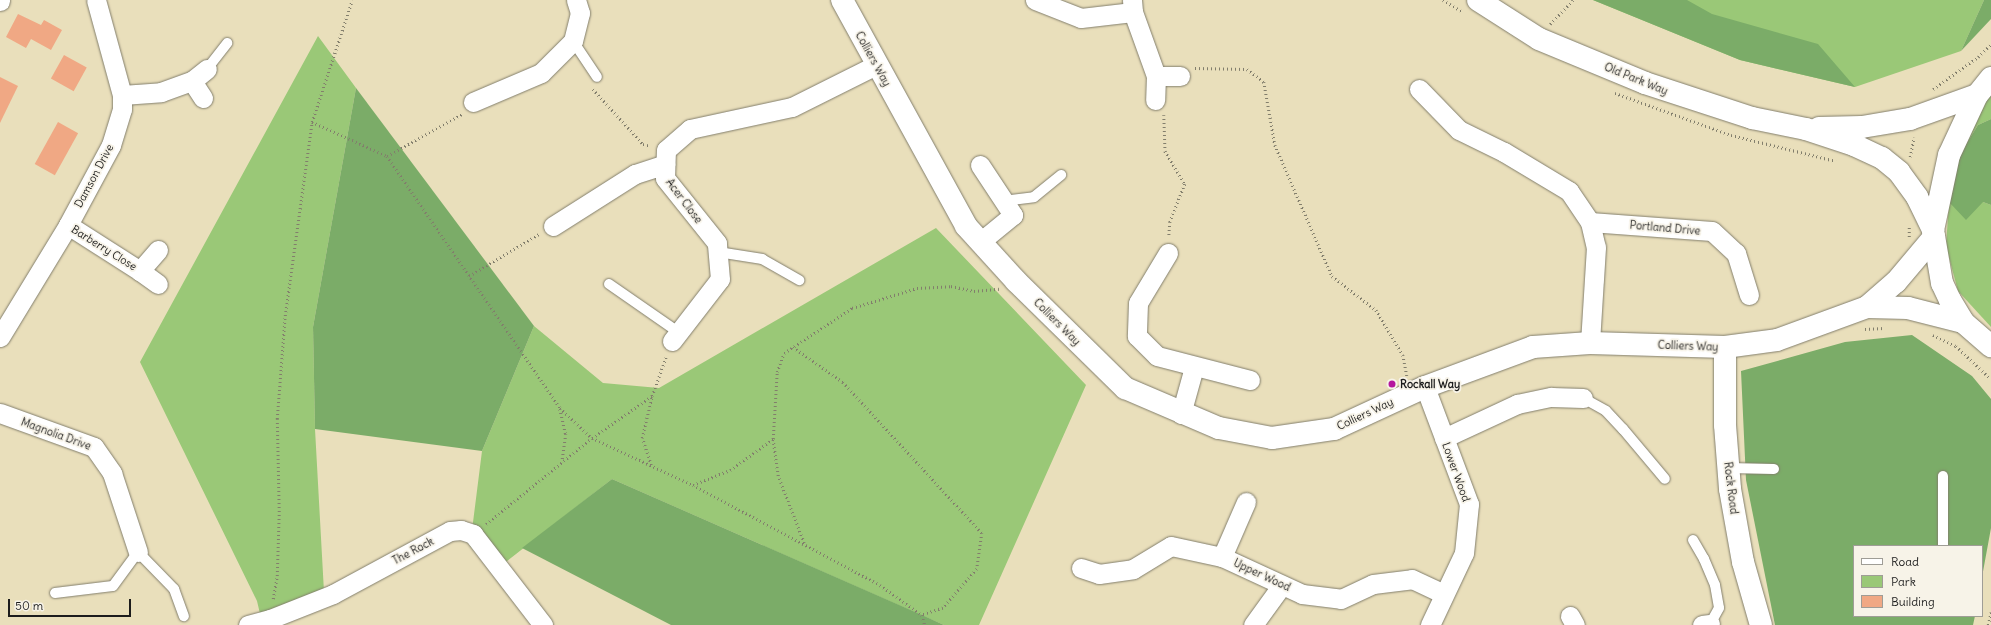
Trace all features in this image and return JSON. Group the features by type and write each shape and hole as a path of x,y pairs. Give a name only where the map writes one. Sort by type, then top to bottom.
{"street":[{"name":"Damson Drive","path":"0,337 68,224 111,145 122,109 122,95 96,0"},
{"path":"473,102 541,73 573,41 580,13 576,0"},
{"name":"Colliers Way","path":"842,0 876,65 966,226 980,242 1016,282 1125,388 1181,414 1219,428 1272,438 1334,429 1417,391 1533,347 1590,343 1726,347 1777,340 1867,307 1896,282 1934,233"},
{"path":"1035,0 1081,18 1132,6 1156,76 1155,100"},
{"name":"Old Park Way","path":"1478,0 1539,39 1670,93 1752,118 1806,129 1854,145 1892,165 1917,196 1934,233"},
{"path":"553,226 635,174 665,157 690,129 792,107 876,65"},
{"path":"122,95 161,92 192,81 207,69"},
{"path":"1156,76 1180,76"},
{"path":"1991,78 1977,95 1949,155 1934,233 1942,283 1963,322 1991,346"},
{"path":"192,81 203,98"},
{"path":"1420,90 1459,130 1504,152 1569,191 1590,222 1596,247 1590,343"},
{"name":"Old Park Way","path":"1806,129 1862,127 1910,119 1977,95"},
{"name":"Acer Close","path":"665,157 665,178 717,243 720,279 675,336"},
{"path":"980,165 1013,216 980,242"},
{"name":"Portland Drive","path":"1590,222 1712,231 1736,253 1749,295"},
{"name":"Barberry Close","path":"68,224 140,270 158,284"},
{"name":"Barberry Close","path":"140,270 158,250"},
{"path":"1168,253 1138,303 1137,336 1157,356 1194,367 1250,380"},
{"path":"1867,307 1908,308 1963,322"},
{"name":"Rock Road","path":"1726,347 1728,468 1740,546 1761,625"},
{"path":"1181,414 1194,367"},
{"name":"Lower Wood","path":"1417,391 1444,438 1469,504 1464,554 1430,625"},
{"path":"1444,438 1517,404 1551,397 1583,398"},
{"name":"Magnolia Drive","path":"0,413 94,447 112,473 138,552"},
{"path":"1222,557 1246,502"},
{"name":"The Rock","path":"248,625 270,619 333,594 450,531 461,530 473,534"},
{"path":"473,534 543,625"},
{"name":"Upper Wood","path":"1081,568 1099,574 1133,569 1171,546 1222,557 1302,594 1341,599 1374,584 1412,579 1444,594"},
{"path":"1253,625 1282,585"}],"lane":[{"path":"573,41 597,77"},
{"path":"207,69 227,43"},
{"path":"1003,201 1034,197 1061,175"},
{"path":"718,252 762,259 799,280"},
{"path":"609,284 675,336"},
{"path":"1583,398 1606,411 1624,428 1665,479"},
{"path":"1728,468 1774,469"},
{"path":"1943,476 1943,545"},
{"path":"1693,540 1704,559 1715,585 1719,608 1706,625"},
{"path":"55,593 113,586 138,552 174,589 184,616"}],"path":[{"path":"270,619 276,576 277,419 285,316 312,122 352,0"},
{"path":"1539,39 1573,0"},
{"path":"1180,76 1184,68 1247,69 1264,82 1275,145 1332,276 1376,310 1403,355 1417,391"},
{"path":"591,88 643,144 665,157"},
{"path":"1155,100 1164,108 1164,151 1185,184 1170,222 1168,253"},
{"path":"387,156 462,114 473,102"},
{"path":"312,122 387,156 560,408 592,438 693,485 880,585 922,615 926,625"},
{"path":"469,276 553,226"},
{"path":"805,544 778,476 773,439 777,372 784,353 852,308 917,288 951,286 974,291 997,290 1016,282"},
{"path":"1928,333 1956,346 1991,379"},
{"path":"651,466 642,438 652,396 675,336"},
{"path":"793,347 843,382 982,533 977,569 942,608 922,615"},
{"path":"473,534 592,438 652,396"},
{"path":"560,408 566,434 562,462"},
{"path":"693,485 730,470 773,439"},
{"path":"1988,625 1991,612"}],"green space":[{"path":"1593,0 1984,0 1961,51 1855,87 1740,60"},
{"path":"1593,0 1687,0 1712,14 1818,44 1855,87 1740,60"},
{"path":"1984,0 1991,0 1991,19 1961,51"},
{"path":"318,36 356,88 313,327 315,429 324,592 261,618 257,601 140,362"},
{"path":"356,88 534,326 482,451 315,429 313,327"},
{"path":"1991,89 1991,119 1978,125 1957,159"},
{"path":"1991,119 1991,205 1983,202 1966,220 1949,202 1957,159 1978,125"},
{"path":"1949,202 1983,202 1991,205 1991,327 1958,291 1946,246"},
{"path":"936,228 1086,385 979,625 944,625 612,479 493,572 470,546 482,451 534,326 603,383 659,388"},
{"path":"1912,335 1972,376 1991,399 1991,528 1983,572 1983,545 1853,545 1853,617 1975,617 1973,625 1775,625 1746,480 1741,371 1845,342"},
{"path":"612,479 944,625 671,625 522,548"}],"building":[{"path":"18,14 41,25 44,20 62,30 51,50 31,39 26,48 6,37"},
{"path":"64,55 87,68 74,91 51,79"},
{"path":"0,77 18,86 0,123"},
{"path":"58,122 78,133 55,175 35,164"}],"place":[{"name":"Rockall Way","path":"1392,384"}]}
